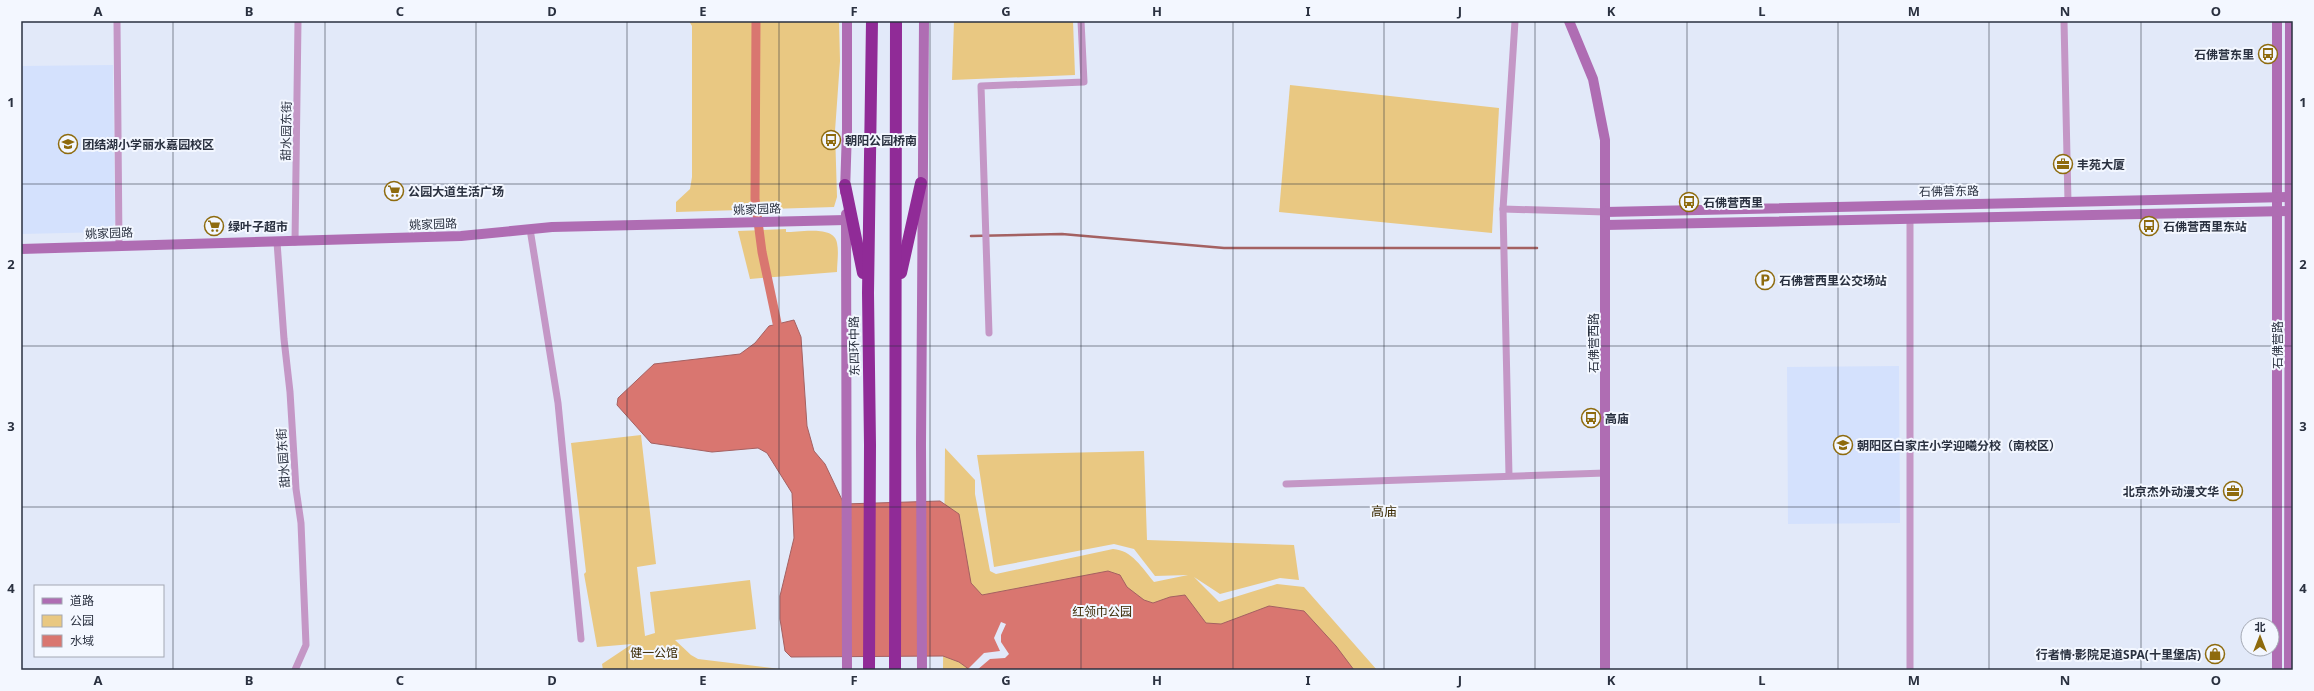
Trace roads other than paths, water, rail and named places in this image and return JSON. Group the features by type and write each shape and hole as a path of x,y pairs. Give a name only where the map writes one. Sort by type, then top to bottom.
{"highway":[{"name":"东四环中路","path":"869,670 870,445 868,293 872,21"},
{"path":"895,670 896,21"},
{"path":"896,293 922,183"},
{"path":"845,185 868,293"}],"street":[{"path":"117,21 120,245"},
{"name":"甜水园东街","path":"295,242 298,21"},
{"name":"东四环中路","path":"847,21 847,130 845,185 847,670"},
{"path":"922,670 921,445 924,21"},
{"path":"989,333 981,86 1084,82 1081,21"},
{"path":"1509,475 1502,209 1515,21"},
{"name":"石佛营西路","path":"1569,21 1593,79 1600,107 1605,140 1605,670"},
{"path":"2064,21 2068,202"},
{"name":"石佛营路","path":"2276,21 2277,670"},
{"name":"石佛营路","path":"2289,670 2292,210 2290,21"},
{"name":"石佛营东路","path":"1605,212 2292,197"},
{"path":"1502,209 1605,212"},
{"path":"1605,224 2292,210"},
{"path":"1910,218 1910,670"},
{"name":"姚家园路","path":"21,249 120,245 295,242 461,236 530,229 846,220"},
{"path":"530,229 558,403 581,639"},
{"name":"甜水园东街","path":"277,242 284,339 290,392 296,489 301,523 306,645 295,670"},
{"path":"1286,484 1509,475 1605,473"}],"water":[{"path":"794,320 801,337 807,426 814,451 825,464 844,504 940,501 959,514 971,583 982,595 1108,571 1120,575 1127,587 1144,600 1153,603 1170,597 1185,595 1206,623 1221,624 1269,606 1304,611 1336,646 1354,670 970,670 959,662 943,656 791,657 785,651 780,619 780,596 794,538 792,493 767,453 758,448 712,452 651,443 617,405 618,398 654,364 740,354 755,343 769,326"}],"waterway":[{"path":"756,21 755,199 762,252 777,323"},
{"path":"971,236 1062,234 1224,248 1537,248"}],"place":[{"name":"石佛营东里","path":"2268,54"},
{"name":"朝阳公园桥南","path":"831,140"},
{"name":"团结湖小学丽水嘉园校区","path":"68,144"},
{"name":"丰苑大厦","path":"2063,164"},
{"name":"公园大道生活广场","path":"394,191"},
{"name":"石佛营西里","path":"1689,202"},
{"name":"绿叶子超市","path":"214,226"},
{"name":"石佛营西里东站","path":"2149,226"},
{"name":"石佛营西里公交场站","path":"1765,280"},
{"name":"高庙","path":"1591,418"},
{"name":"朝阳区白家庄小学迎曦分校（南校区）","path":"1843,445"},
{"name":"北京杰外动漫文华","path":"2233,491"},
{"name":"行者情·影院足道SPA(十里堡店)","path":"2215,654"}],"district":[{"name":"高庙","path":"1384,511"}],"park label":[{"name":"红领巾公园","path":"1102,611"},
{"name":"健一公馆","path":"654,652"}]}
